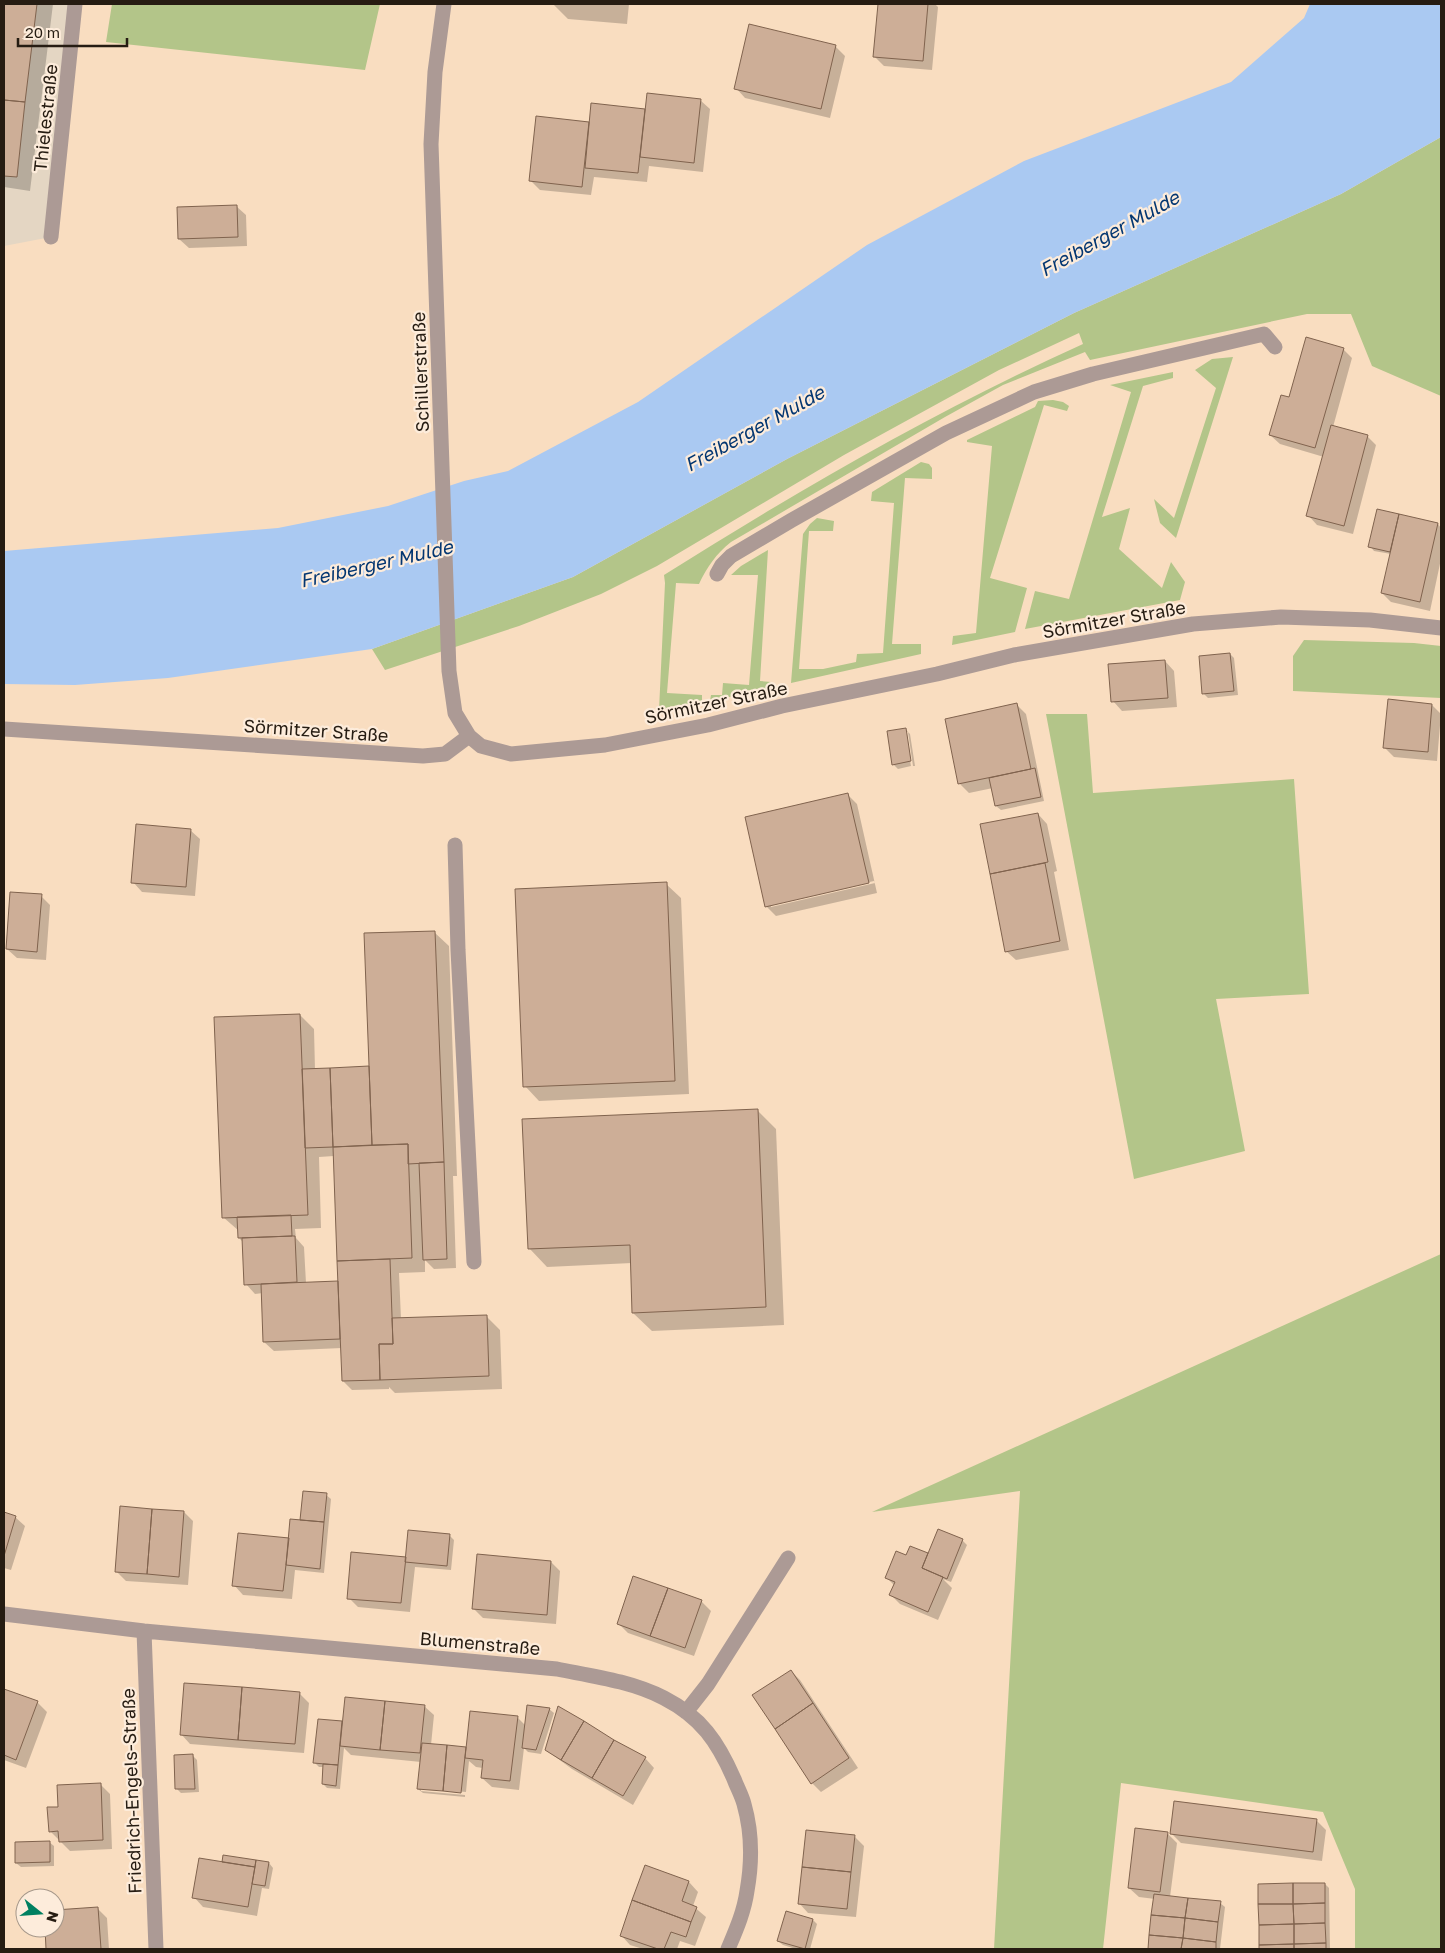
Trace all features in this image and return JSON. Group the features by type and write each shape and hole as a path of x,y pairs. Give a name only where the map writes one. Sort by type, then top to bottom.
{"street":[{"name":"Thielestraße","path":"52,237 75,4"},
{"name":"Schillerstraße","path":"444,4 435,72 431,144 448,671 455,713 469,736"},
{"path":"717,574 731,556 792,520 946,433 1034,392 1092,374 1264,334 1275,347"},
{"name":"Sörmitzer Straße","path":"4,729 423,756 445,754 469,736 482,746 511,754 605,744 708,725 782,706 927,676 1014,655 1193,624 1280,616 1370,620 1441,628"},
{"path":"455,845 458,950 474,1262"},
{"path":"686,1712 708,1684 788,1558"},
{"name":"Blumenstraße","path":"4,1614 144,1631 557,1669 630,1685 663,1698 700,1723 716,1742 744,1803 749,1835 750,1864 747,1893 741,1917 728,1949"},
{"name":"Friedrich-Engels-Straße","path":"144,1631 156,1949"}],"shaded area":[{"path":"4,4 69,4 51,237 4,246"}],"green space":[{"path":"112,4 380,4 365,70 106,42"},
{"path":"1441,137 1441,396 1372,366 1351,314 1307,314 1090,360 1085,352 1003,385 945,417 731,542 712,561 699,584 676,583 667,693 702,695 702,702 659,710 664,575 766,512 869,452 975,396 1083,344 1079,333 999,370 844,455 657,566 601,594 519,626 385,670 372,649 573,577 787,459 1074,313 1341,194"},
{"path":"1233,357 1176,538 1160,523 1154,499 1174,518 1216,388 1195,370 1212,359"},
{"path":"1173,372 1173,378 1143,386 1102,517 1130,508 1119,549 1162,588 1171,562 1185,582 1180,600 1025,629 1035,591 1069,599 1131,392 1110,385"},
{"path":"1053,400 1063,402 1069,406 1067,411 1044,405 990,578 1027,588 1015,632 952,645 953,636 976,633 992,446 967,442 967,440 1035,407 1038,401"},
{"path":"921,462 929,464 932,468 932,479 905,478 892,644 921,644 921,654 791,683 803,534 817,518 834,521 833,531 809,531 799,669 823,669 856,662 857,654 883,653 894,503 871,501 872,492"},
{"path":"768,550 760,681 771,682 772,688 710,701 711,695 722,695 723,683 749,685 758,575 731,575 741,566"},
{"path":"1304,640 1414,643 1441,646 1441,698 1293,691 1293,656"},
{"path":"1046,714 1087,714 1093,793 1294,779 1309,994 1216,999 1245,1151 1134,1179"},
{"path":"1441,1254 1441,1949 1355,1949 1355,1889 1323,1812 1121,1783 1103,1949 994,1949 1020,1491 872,1512"}],"water":[{"name":"Freiberger Mulde","path":"1310,4 1441,4 1441,137 1341,194 1074,313 787,459 573,577 372,649 168,678 75,685 4,684 4,551 278,528 388,506 464,481 508,471 638,402 867,245 1024,161 1231,82 1304,18"}],"building":[{"path":"4,4 37,4 25,102 4,100"},
{"path":"878,4 928,4 923,61 873,57"},
{"path":"749,24 836,45 821,109 734,89"},
{"path":"647,93 701,99 694,163 640,157"},
{"path":"4,100 25,102 17,177 4,176"},
{"path":"591,103 645,109 638,173 585,168"},
{"path":"536,116 589,122 582,187 529,181"},
{"path":"237,205 238,237 178,239 177,207"},
{"path":"1306,337 1344,348 1315,448 1269,435 1281,395 1289,397"},
{"path":"1331,425 1368,435 1344,526 1306,516"},
{"path":"1377,509 1399,514 1390,552 1368,547"},
{"path":"1399,514 1438,523 1420,602 1381,593"},
{"path":"1230,653 1234,691 1202,694 1199,656"},
{"path":"1165,660 1168,698 1111,702 1108,664"},
{"path":"1388,699 1432,704 1428,752 1383,748"},
{"path":"1017,703 1031,769 958,784 945,719"},
{"path":"906,728 911,761 892,765 887,731"},
{"path":"1035,768 1041,797 995,806 989,778"},
{"path":"848,793 869,883 765,907 745,817"},
{"path":"1038,813 1048,862 990,874 980,824"},
{"path":"136,824 191,829 186,887 131,883"},
{"path":"1045,863 1060,941 1005,952 990,874"},
{"path":"667,882 675,1081 523,1087 515,889"},
{"path":"10,892 42,894 37,952 6,949"},
{"path":"435,931 444,1162 408,1164 408,1144 372,1145 364,933"},
{"path":"300,1014 308,1215 222,1218 214,1017"},
{"path":"369,1066 372,1145 333,1147 330,1068"},
{"path":"330,1068 333,1147 305,1148 302,1069"},
{"path":"758,1109 766,1307 632,1313 630,1245 528,1249 522,1119"},
{"path":"408,1144 412,1258 337,1261 333,1147"},
{"path":"444,1162 447,1259 423,1260 419,1163"},
{"path":"291,1215 292,1236 238,1238 237,1217"},
{"path":"295,1236 297,1282 244,1285 242,1238"},
{"path":"390,1259 393,1344 379,1344 380,1380 342,1381 337,1261"},
{"path":"338,1281 340,1339 263,1342 261,1284"},
{"path":"487,1315 489,1376 380,1380 379,1344 393,1344 392,1318"},
{"path":"303,1491 327,1493 324,1522 300,1520"},
{"path":"120,1506 152,1509 147,1574 115,1572"},
{"path":"152,1509 184,1511 179,1577 147,1574"},
{"path":"4,1512 16,1516 4,1556"},
{"path":"290,1519 324,1522 320,1569 286,1565"},
{"path":"938,1529 963,1539 947,1579 922,1568"},
{"path":"408,1530 450,1534 447,1566 405,1562"},
{"path":"238,1533 289,1538 283,1591 232,1586"},
{"path":"910,1546 928,1553 922,1568 943,1577 928,1612 889,1595 895,1582 885,1578 896,1551 906,1555"},
{"path":"351,1552 406,1557 401,1603 347,1599"},
{"path":"477,1554 551,1561 547,1615 472,1609"},
{"path":"633,1576 668,1588 650,1636 617,1624"},
{"path":"668,1588 702,1600 685,1648 650,1636"},
{"path":"791,1670 813,1703 775,1729 752,1695"},
{"path":"184,1683 242,1687 238,1740 180,1735"},
{"path":"242,1687 300,1692 295,1744 238,1740"},
{"path":"4,1689 38,1701 16,1760 4,1755"},
{"path":"345,1697 385,1701 380,1750 340,1746"},
{"path":"385,1701 425,1705 420,1753 380,1750"},
{"path":"813,1703 849,1758 811,1784 775,1729"},
{"path":"527,1705 550,1708 536,1750 522,1748"},
{"path":"558,1706 584,1721 561,1760 545,1750"},
{"path":"470,1711 518,1716 510,1781 481,1778 483,1760 465,1758"},
{"path":"318,1719 342,1721 338,1765 313,1763"},
{"path":"584,1721 614,1740 592,1778 561,1760"},
{"path":"614,1740 646,1757 623,1796 592,1778"},
{"path":"422,1743 447,1745 443,1791 417,1789"},
{"path":"447,1745 466,1747 461,1793 443,1791"},
{"path":"193,1754 195,1789 175,1789 174,1755"},
{"path":"323,1764 338,1765 336,1786 322,1784"},
{"path":"101,1783 103,1840 59,1842 58,1831 49,1832 47,1807 58,1807 57,1785"},
{"path":"1174,1801 1317,1819 1313,1852 1170,1834"},
{"path":"1135,1828 1168,1832 1160,1892 1128,1888"},
{"path":"806,1830 855,1835 851,1872 802,1867"},
{"path":"50,1841 50,1862 15,1863 15,1842"},
{"path":"223,1855 256,1860 255,1867 222,1862"},
{"path":"199,1858 255,1867 248,1907 192,1898"},
{"path":"256,1860 269,1862 265,1886 252,1884"},
{"path":"645,1865 689,1881 682,1901 697,1907 691,1922 632,1900"},
{"path":"802,1867 851,1872 847,1909 798,1904"},
{"path":"1293,1883 1325,1883 1325,1903 1293,1904"},
{"path":"1293,1883 1293,1904 1258,1904 1258,1884"},
{"path":"1154,1894 1188,1898 1185,1918 1151,1915"},
{"path":"1188,1898 1221,1901 1218,1922 1185,1918"},
{"path":"632,1900 691,1922 686,1937 671,1932 664,1949 658,1949 620,1936"},
{"path":"1325,1903 1325,1923 1294,1924 1293,1904"},
{"path":"1258,1904 1293,1904 1294,1924 1259,1925"},
{"path":"98,1907 101,1949 46,1949 45,1938 65,1938 65,1909"},
{"path":"786,1911 813,1919 805,1949 777,1941"},
{"path":"1151,1915 1185,1918 1183,1938 1149,1935"},
{"path":"1185,1918 1218,1922 1216,1942 1183,1938"},
{"path":"1325,1923 1326,1943 1294,1944 1294,1924"},
{"path":"1294,1924 1294,1944 1259,1945 1259,1925"},
{"path":"1149,1935 1183,1938 1181,1949 1148,1949"},
{"path":"1183,1938 1216,1942 1216,1949 1181,1949"},
{"path":"1326,1943 1326,1949 1294,1949 1294,1944"},
{"path":"1294,1944 1294,1949 1259,1949 1259,1945"}]}
